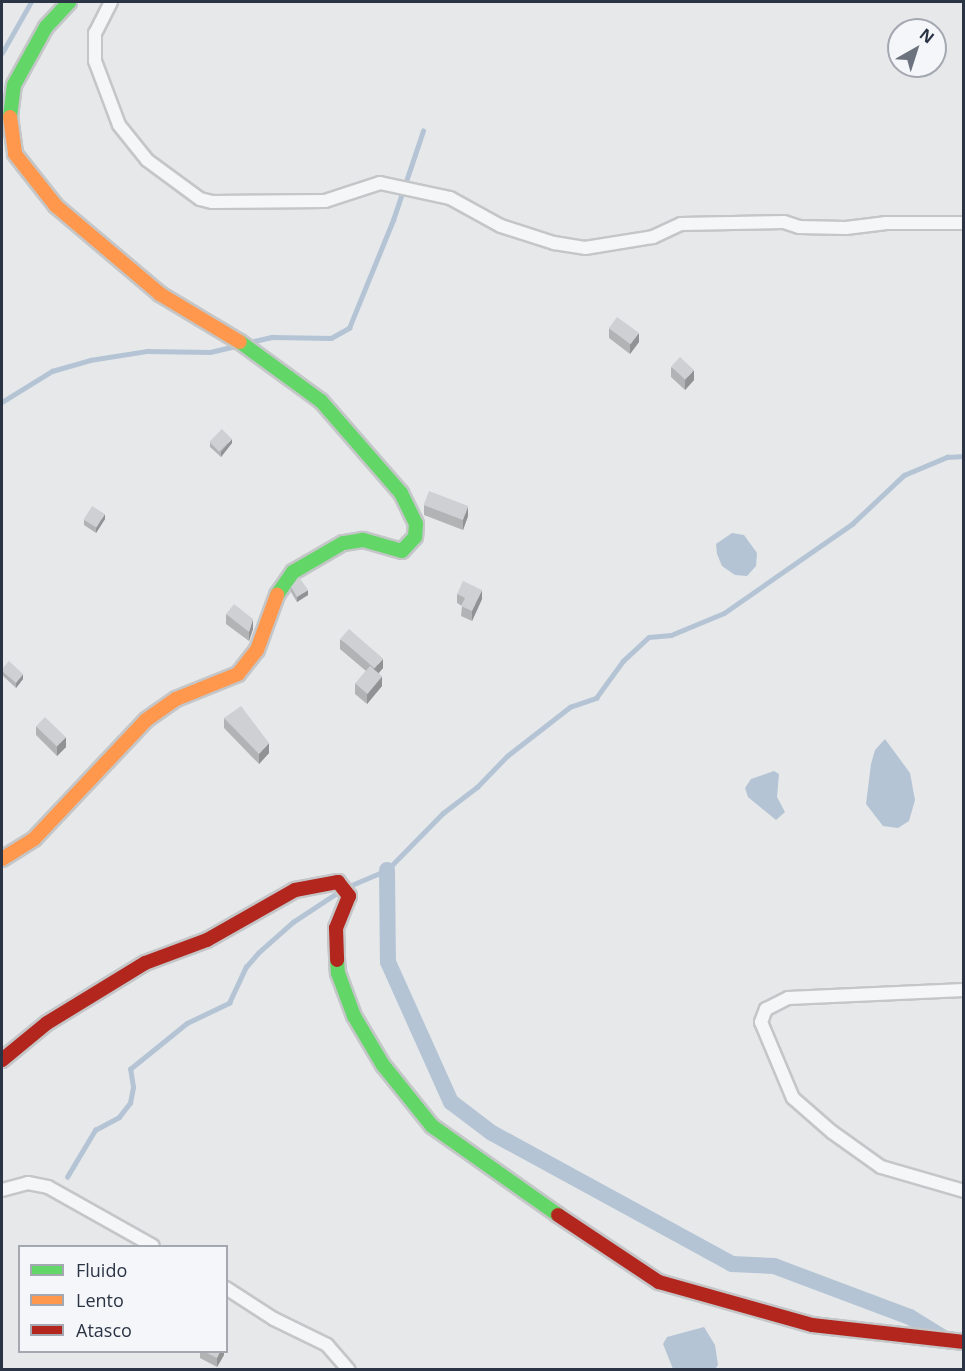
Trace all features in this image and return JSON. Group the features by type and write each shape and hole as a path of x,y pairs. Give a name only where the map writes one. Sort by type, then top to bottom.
{"street":[{"path":"2,859 34,839 146,720 176,699 238,674 257,650 278,591 292,572 343,543 363,540 402,551 415,537 416,524 401,493 321,402 225,331 160,294 56,206 28,176 15,154 10,117 14,85 46,27 69,2"},
{"path":"111,2 95,33 95,61 119,125 147,160 200,199 212,202 325,201 380,183 450,198 501,226 554,243 585,248 653,237 681,224 784,222 799,227 846,228 885,223 963,223"},
{"path":"2,1060 47,1023 145,963 207,940 295,890 338,882 349,896 336,928 338,973 354,1016 383,1065 432,1126 516,1188 659,1282 812,1325 963,1342"},
{"path":"963,990 788,998 766,1009 761,1022 792,1098 832,1132 881,1167 963,1191"},
{"path":"2,1190 28,1183 48,1187 151,1245"},
{"path":"228,1289 274,1319 327,1345 349,1370"}],"water":[{"path":"732,533 744,535 757,553 756,566 747,576 735,575 722,566 717,554 716,544"},
{"path":"885,739 910,773 915,800 909,821 898,828 883,826 866,804 875,750"},
{"path":"774,771 779,774 777,797 785,812 776,820 748,797 745,788 751,779"},
{"path":"704,1327 715,1345 718,1365 715,1369 673,1369 663,1344 667,1337"}],"building":[{"path":"617,317 639,333 631,344 609,328"},
{"path":"680,357 694,370 685,379 671,367"},
{"path":"222,429 232,439 219,452 209,442"},
{"path":"429,491 468,506 463,520 424,505"},
{"path":"92,506 105,514 96,528 84,520"},
{"path":"299,577 308,590 297,597 291,587"},
{"path":"463,581 482,590 472,611 461,606 465,598 457,594"},
{"path":"234,604 253,619 249,632 226,614"},
{"path":"349,629 383,659 374,668 340,639"},
{"path":"9,661 23,674 16,683 2,671"},
{"path":"370,666 382,676 367,694 355,684"},
{"path":"241,706 269,743 259,754 224,718"},
{"path":"45,717 66,737 57,746 36,726"},
{"path":"207,1353 220,1353 217,1358"},
{"path":"187,1368 201,1368 201,1370 187,1370"}],"waterway":[{"path":"2,53 31,2"},
{"path":"250,342 272,337 331,338 349,328 393,220 423,131"},
{"path":"2,402 52,371 90,360 147,351 210,352 236,346"},
{"path":"347,887 387,870 443,813 477,787 507,756 570,707 596,698 623,661 649,637 671,635 724,613 852,524 904,475 947,457 964,456"},
{"path":"387,870 388,962 451,1102 492,1133 732,1264 774,1266 910,1317 950,1342"},
{"path":"67,1177 95,1130 119,1117 130,1103 133,1087 130,1069 187,1023 229,1003 246,967 258,953 293,922 340,891"}],"traffic: fast":[{"path":"10,117 14,85 46,27 69,2"},
{"path":"240,342 321,401 401,493 416,524 415,537 402,551 363,540 343,543 293,572 277,595"},
{"path":"337,960 338,973 354,1016 383,1065 432,1126 558,1215"}],"traffic: slow":[{"path":"10,117 15,154 56,206 160,294 240,342"},
{"path":"2,859 34,839 146,720 176,699 238,674 257,650 277,595"}],"traffic: jam":[{"path":"2,1060 47,1023 145,963 207,940 295,890 338,882 349,896 336,928 337,960"},
{"path":"558,1215 659,1282 812,1325 964,1342"}]}
